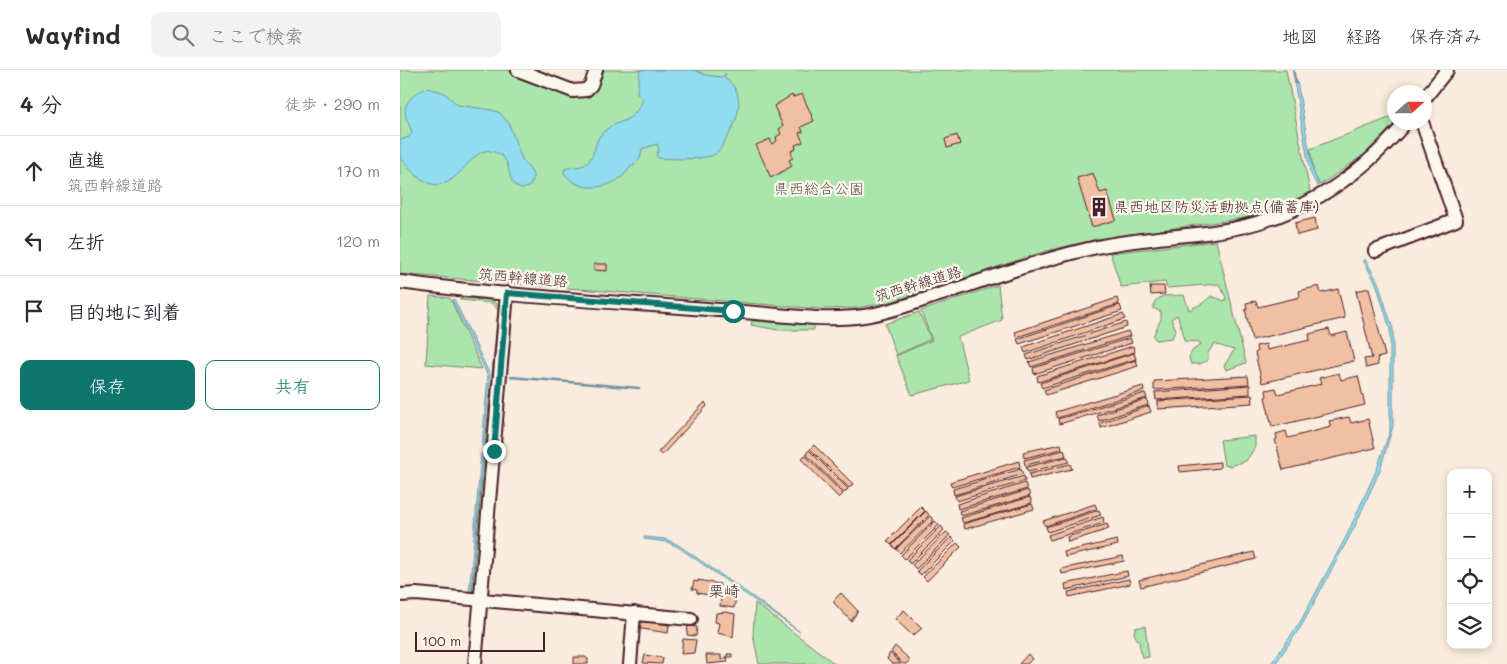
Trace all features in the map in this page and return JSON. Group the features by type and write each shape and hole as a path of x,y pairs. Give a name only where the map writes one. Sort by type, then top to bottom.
{"street":[{"path":"518,70 573,91 586,90 591,85 596,70"},
{"path":"1432,88 1446,70"},
{"name":"筑西幹線道路","path":"400,282 507,293 829,319 874,314 1042,261 1099,247 1168,236 1213,232 1267,220 1317,198 1358,171 1384,149 1399,130"},
{"path":"1375,251 1456,220 1425,130"},
{"path":"475,664 507,293"},
{"path":"400,595 416,594 691,619"},
{"path":"630,664 634,613"}],"green space":[{"name":"県西総合公園","path":"400,70 507,70 573,94 600,70 1286,70 1310,192 1276,208 1245,218 1098,239 1046,251 891,302 856,308 819,309 400,274"},
{"path":"1387,119 1388,130 1365,154 1320,185 1314,175 1310,149"},
{"path":"1216,241 1246,363 1226,370 1224,366 1234,350 1214,344 1208,353 1208,360 1200,364 1191,364 1189,357 1193,350 1201,345 1200,342 1184,341 1177,315 1171,319 1176,329 1172,338 1156,340 1153,336 1161,319 1161,312 1153,308 1155,301 1163,296 1184,295 1189,310 1203,303 1211,296 1225,301 1226,297 1219,284 1167,288 1165,282 1121,287 1110,253"},
{"path":"998,285 1002,320 958,337 969,380 912,395 896,356 932,340 921,311"},
{"path":"430,296 450,298 482,369 426,364"},
{"path":"460,298 492,300 500,308 488,448 485,448 498,310 492,303 460,300"},
{"path":"919,312 931,339 896,355 885,324"},
{"path":"752,321 814,325 814,330 778,330 751,325"},
{"path":"1255,436 1255,447 1246,461 1229,466 1224,465 1220,440"},
{"path":"484,454 488,454 475,595 472,595"},
{"path":"755,603 835,664 759,664 753,635"},
{"path":"1145,626 1149,657 1142,658 1139,642 1134,634 1135,628"}],"water":[{"path":"640,70 694,70 706,75 722,77 726,73 724,78 736,91 738,99 737,116 730,132 722,146 711,156 692,159 658,158 656,155 659,150 657,144 642,149 640,159 617,180 599,187 579,185 564,173 565,169 582,166 587,163 592,156 600,135 609,127 630,117 639,108 643,99 637,93"},
{"path":"1294,81 1297,81 1313,171 1319,185 1317,186 1310,172"},
{"path":"427,88 443,92 458,105 500,113 509,124 522,159 533,174 530,186 522,189 516,186 512,181 504,159 499,154 491,151 482,152 474,157 459,174 450,181 440,184 428,183 413,172 400,157 400,140 409,137 412,133 405,112 407,103 414,95"},
{"path":"1365,259 1378,282 1393,329 1393,426 1380,470 1354,528 1302,625 1275,664 1271,664 1299,624 1347,535 1376,471 1390,431 1390,329 1376,283 1363,260"},
{"path":"454,299 490,375 484,446 482,446 488,376 452,300"},
{"path":"481,454 483,454 471,595 469,595"},
{"path":"644,537 665,539 677,544 800,632 678,547 667,542 644,539"}],"building":[{"path":"802,94 814,121 801,127 803,132 799,133 803,142 795,145 796,149 791,151 793,158 789,160 792,166 771,178 756,145 770,139 772,144 777,141 776,137 781,134 779,129 783,126 774,106 792,95 793,97"},
{"path":"957,135 960,144 947,148 945,139"},
{"name":"県西地区防災活動拠点(備蓄庫)","path":"1093,173 1100,193 1107,191 1116,220 1092,227 1077,178"},
{"path":"1315,218 1317,230 1297,235 1295,223"},
{"path":"594,264 607,264 607,271 594,270"},
{"path":"1150,286 1164,286 1165,294 1151,295"},
{"path":"1319,286 1321,293 1338,289 1345,318 1252,340 1245,309 1247,309 1246,303 1256,301 1258,307 1300,297 1299,291"},
{"path":"1369,288 1385,356 1377,358 1378,365 1366,368 1364,359 1372,358 1356,291"},
{"path":"1117,298 1119,304 1017,337 1015,332"},
{"path":"1120,305 1122,311 1019,344 1017,339"},
{"path":"1123,314 1125,319 1025,353 1023,347"},
{"path":"1126,322 1127,327 1028,360 1026,355"},
{"path":"1329,329 1331,336 1347,332 1354,361 1262,383 1255,353 1257,352 1256,346 1266,344 1267,350 1310,340 1309,334"},
{"path":"1128,331 1130,336 1031,367 1029,362"},
{"path":"1130,338 1132,343 1034,374 1033,368"},
{"path":"1133,346 1135,352 1038,382 1037,376"},
{"path":"1134,353 1136,359 1042,388 1040,383"},
{"path":"1136,360 1138,366 1046,395 1044,390"},
{"path":"1339,373 1341,380 1358,376 1365,405 1272,427 1265,397 1267,396 1266,390 1276,388 1278,394 1321,384 1319,378"},
{"path":"1248,376 1249,384 1154,390 1154,381"},
{"path":"1250,385 1250,394 1156,400 1155,392"},
{"path":"1143,386 1144,391 1057,418 1055,412"},
{"path":"1145,393 1147,398 1059,424 1058,419"},
{"path":"1252,395 1253,403 1158,409 1158,401"},
{"path":"1147,399 1148,405 1099,421 1097,415"},
{"path":"705,402 707,406 662,455 658,452"},
{"path":"1149,406 1151,412 1101,428 1100,423"},
{"path":"1349,417 1351,423 1368,419 1375,448 1283,470 1275,440 1277,439 1276,434 1286,431 1288,438 1331,427 1329,421"},
{"path":"1061,444 1062,449 1024,458 1023,452"},
{"path":"814,445 853,484 849,488 810,449"},
{"path":"809,450 848,489 844,493 806,454"},
{"path":"1064,450 1066,456 1025,465 1024,460"},
{"path":"805,455 843,494 839,498 801,459"},
{"path":"1067,457 1069,462 1028,472 1026,467"},
{"path":"1019,461 1020,467 952,487 950,482"},
{"path":"1220,462 1220,468 1180,472 1179,466"},
{"path":"1070,464 1072,469 1030,479 1029,474"},
{"path":"1021,469 1023,474 954,495 953,489"},
{"path":"1024,476 1025,481 957,501 955,496"},
{"path":"1025,483 1027,489 958,509 957,504"},
{"path":"1028,490 1030,496 961,516 959,511"},
{"path":"1030,497 1032,503 963,523 961,518"},
{"path":"1032,504 1034,509 965,529 963,524"},
{"path":"1095,504 1097,509 1045,526 1043,521"},
{"path":"921,507 925,511 891,545 887,541"},
{"path":"1099,510 1101,515 1048,532 1046,527"},
{"path":"926,511 929,515 895,549 892,545"},
{"path":"930,516 934,520 900,553 896,549"},
{"path":"1103,517 1104,523 1050,540 1048,535"},
{"path":"935,521 939,525 905,559 901,555"},
{"path":"1107,524 1109,529 1068,542 1067,537"},
{"path":"941,526 944,530 910,564 907,560"},
{"path":"946,532 950,535 916,569 912,565"},
{"path":"951,537 955,541 921,575 917,571"},
{"path":"1117,540 1118,545 1065,557 1064,552"},
{"path":"957,543 961,547 927,581 923,577"},
{"path":"1254,552 1256,559 1141,587 1139,580"},
{"path":"1123,556 1124,561 1062,574 1061,569"},
{"path":"1127,571 1128,576 1066,590 1065,584"},
{"path":"1129,579 1130,584 1069,597 1068,592"},
{"path":"698,580 720,584 719,591 715,590 715,596 697,593 697,590 692,589 694,581 698,582"},
{"path":"841,593 858,611 851,621 834,603 834,600"},
{"path":"721,596 736,598 734,608 720,606"},
{"path":"904,610 922,628 913,636 895,619"},
{"path":"726,612 735,614 733,637 717,633 719,623 715,622 716,613"},
{"path":"638,620 669,625 668,633 636,628"},
{"path":"688,626 697,627 696,636 687,635"},
{"path":"683,639 696,640 694,653 681,654"},
{"path":"895,646 910,660 906,664 903,664 891,652"},
{"path":"890,653 901,664 892,664 887,659"},
{"path":"1028,654 1032,659 1027,664 1019,664"},
{"path":"645,655 663,658 662,664 643,663"},
{"path":"706,655 721,655 721,660 727,657 728,662 707,664"},
{"path":"574,657 585,657 588,659 588,664 574,664"}],"waterway":[{"path":"1293,70 1296,83"},
{"path":"511,377 639,388"}],"place":[{"name":"県西地区防災活動拠点(備蓄庫)","path":"1099,207"}],"district":[{"name":"栗崎","path":"724,591"}],"route":[{"path":"494,451 507,293 733,311"}]}
